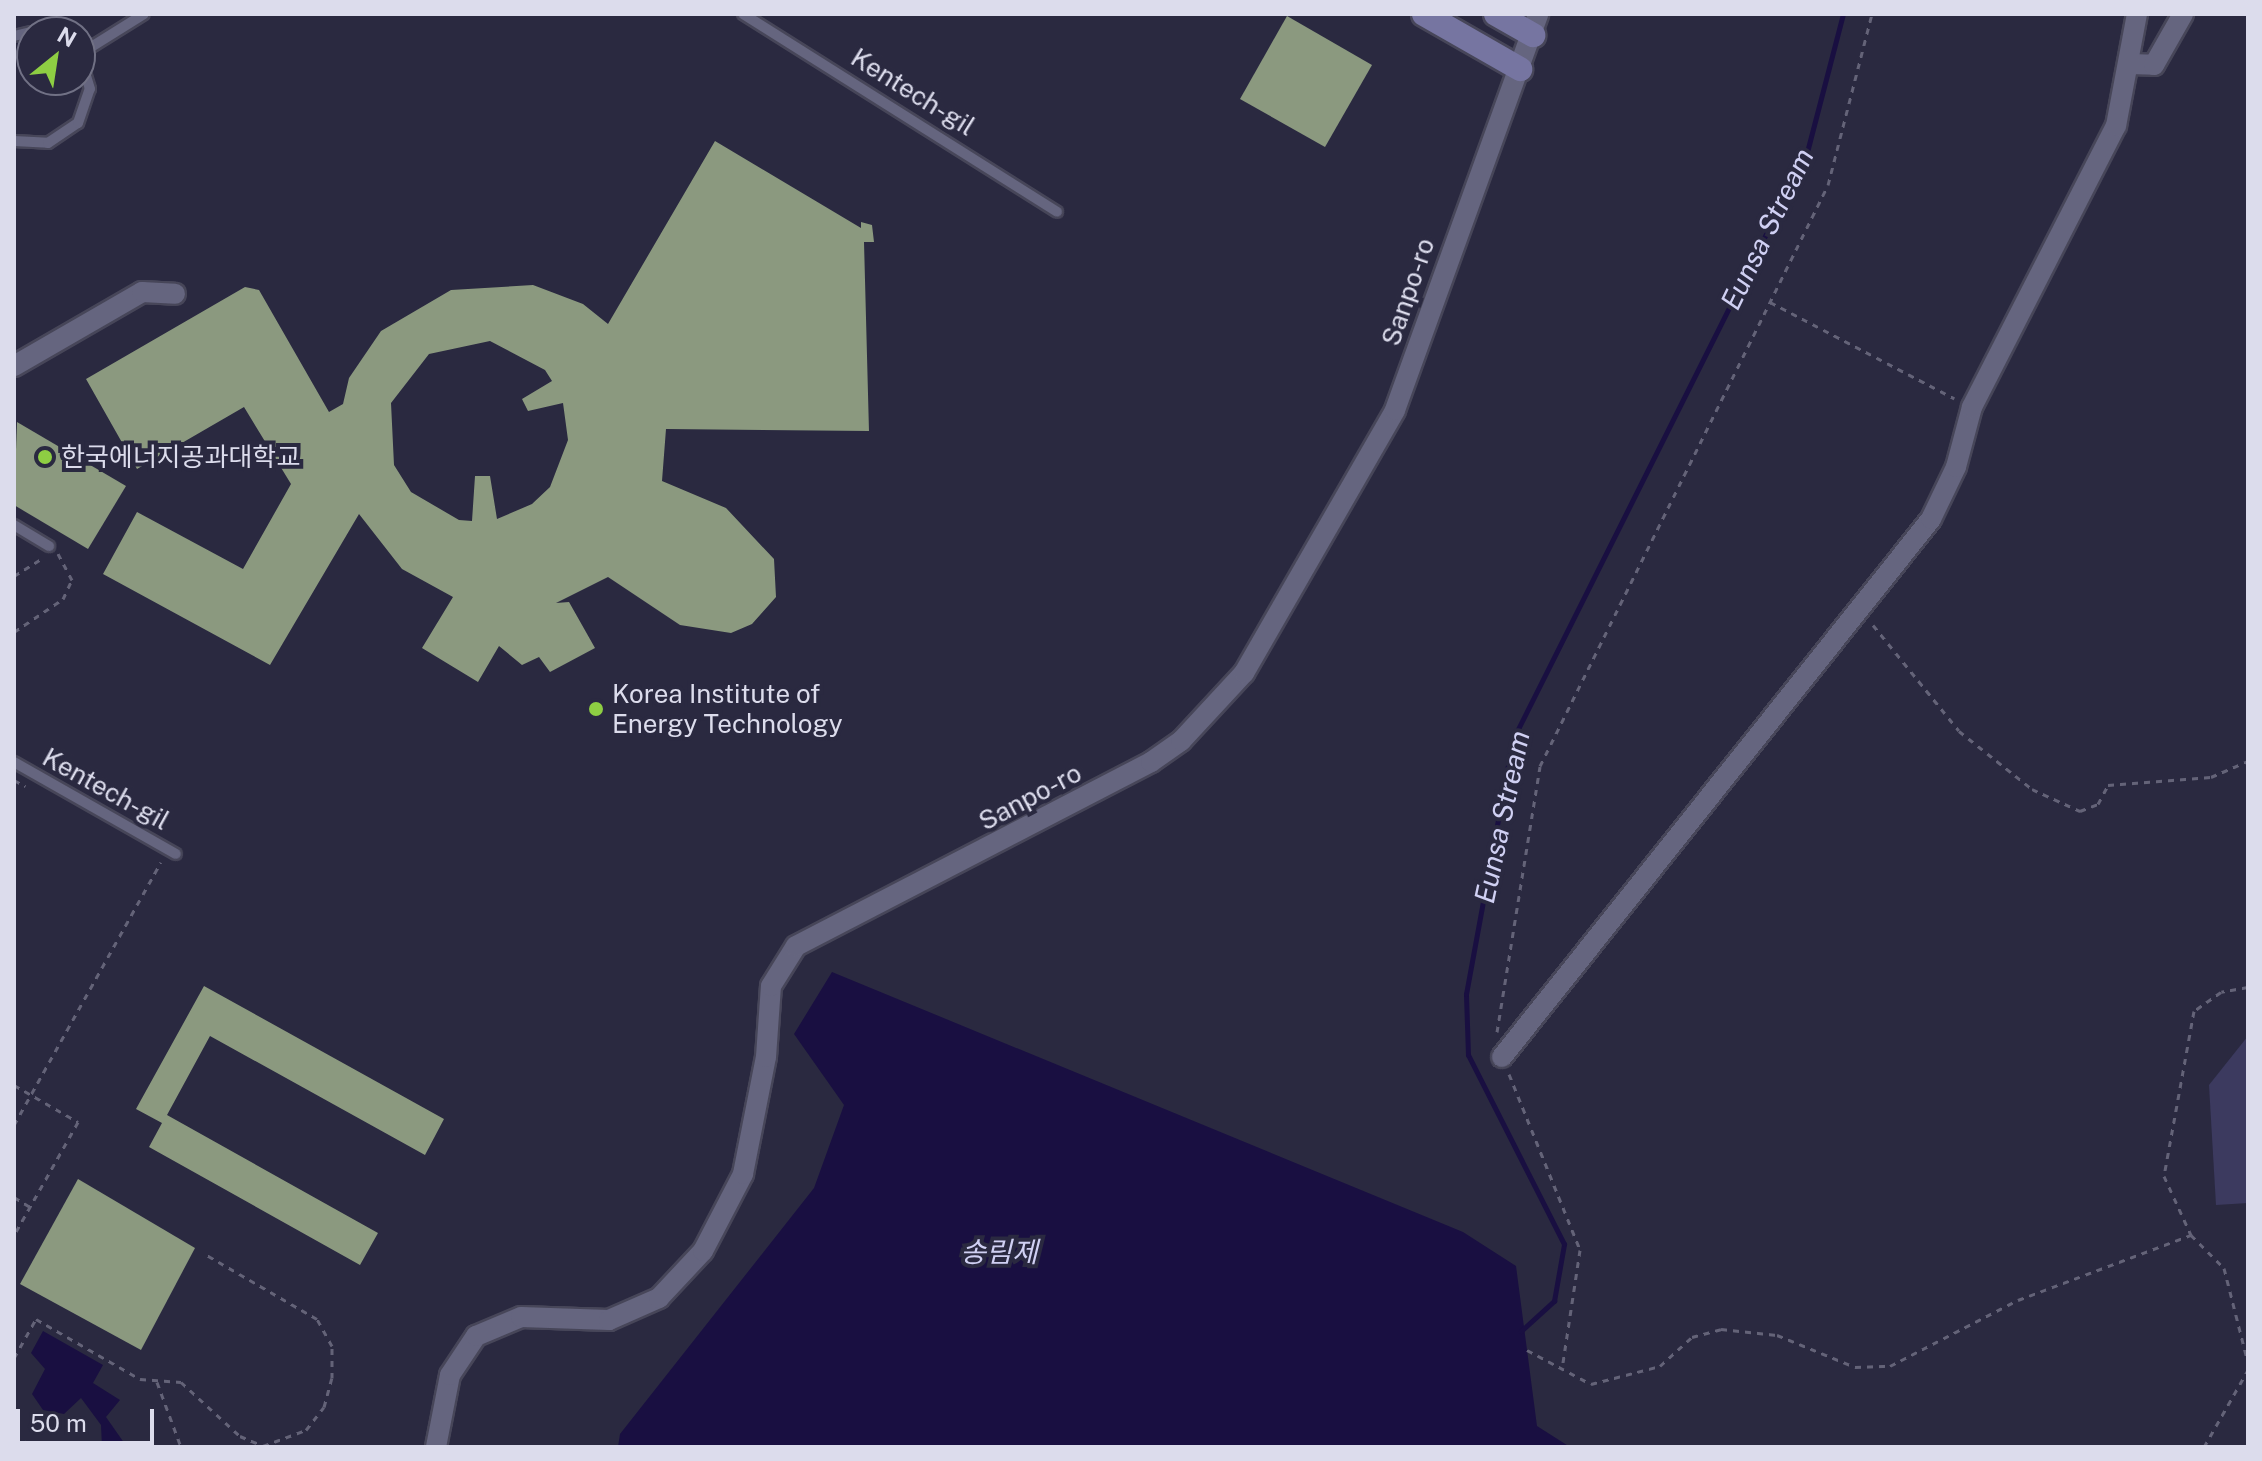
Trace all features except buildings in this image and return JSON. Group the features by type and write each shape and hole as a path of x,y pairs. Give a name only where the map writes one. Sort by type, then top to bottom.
{"street":[{"path":"1424,14 1520,69"},
{"path":"1496,14 1536,24"},
{"path":"1502,1057 1939,506 1972,407 2102,159 2130,64 2137,14"},
{"path":"2130,64 2154,65 2183,14"},
{"name":"Sanpo-ro","path":"436,1447 450,1375 476,1336 521,1317 609,1320 659,1298 703,1251 743,1174 766,1057 771,986 796,946 1151,762 1181,741 1244,673 1395,410 1477,168 1536,24"},
{"path":"14,366 142,292 175,294"}],"lane":[{"path":"96,46 144,14"},
{"name":"Kentech-gil","path":"743,14 1057,212"},
{"path":"14,141 48,143 78,123 88,96"},
{"path":"14,525 51,548"},
{"name":"Kentech-gil","path":"14,762 176,854"}],"path":[{"path":"1562,1369 1580,1250 1502,1057 1495,1019 1540,766 1838,159 1872,14"},
{"path":"1769,301 1972,407"},
{"path":"14,576 51,548 70,565 68,590 14,632"},
{"path":"1858,607 1959,731 2032,789 2080,811 2098,804 2108,785 2211,777 2248,761"},
{"path":"14,780 28,788"},
{"path":"14,1125 163,863 149,856"},
{"path":"2248,987 2221,992 2194,1011 2164,1176 2191,1235 2224,1268 2248,1363"},
{"path":"14,1085 78,1122 14,1235"},
{"path":"14,1197 30,1207"},
{"path":"1527,1350 1591,1384 1660,1366 1692,1337 1721,1329 1777,1335 1855,1367 1890,1366 2018,1300 2191,1235"},
{"path":"14,1358 36,1319 157,1382 181,1382 240,1436 263,1446 306,1430 324,1407 332,1346 317,1319 205,1254"},
{"path":"2204,1447 2248,1370"},
{"path":"157,1382 181,1447"},
{"path":"14,1436 35,1447"}],"shaded area":[{"path":"2248,1036 2248,1203 2216,1205 2209,1085"}],"water":[{"name":"송림제","path":"832,972 1463,1232 1516,1266 1537,1426 1570,1447 618,1447 620,1434 814,1188 844,1105 794,1034"},
{"path":"43,1331 103,1365 93,1383 120,1400 106,1417 127,1447 102,1447 101,1425 81,1398 64,1414 43,1410 32,1394 45,1369 31,1353"}],"waterway":[{"name":"Eunsa Stream","path":"1521,1331 1554,1301 1564,1244 1468,1055 1466,994 1513,739 1807,152 1843,14"}],"place":[{"name":"한국에너지공과대학교","path":"45,457"},
{"name":"Korea Institute of Energy Technology","path":"596,709"}]}
